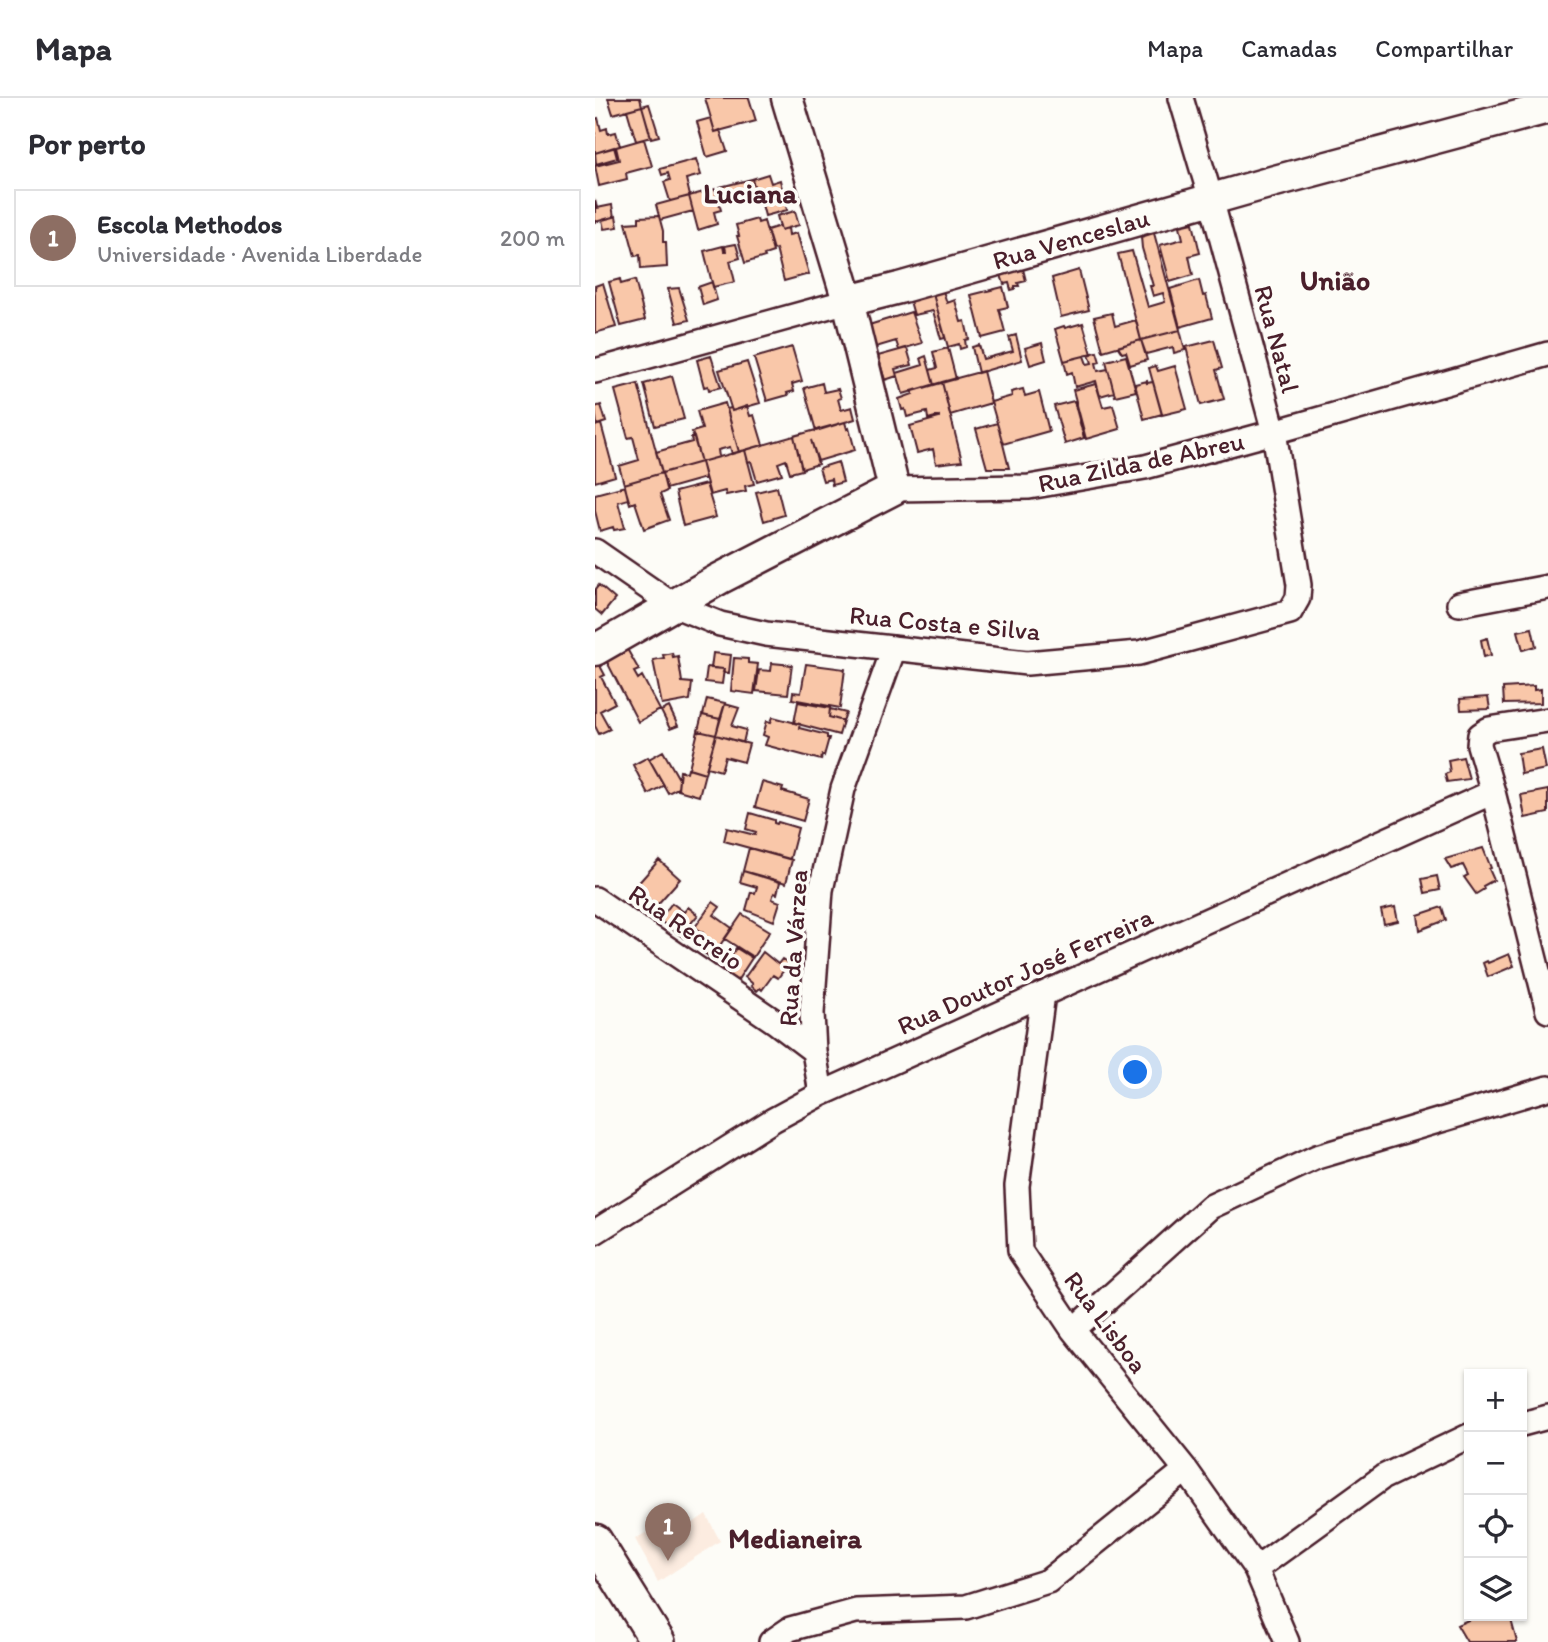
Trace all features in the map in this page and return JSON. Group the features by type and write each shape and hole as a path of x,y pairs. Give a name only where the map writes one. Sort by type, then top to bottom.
{"main road":[{"path":"595,1541 658,1642"}],"street":[{"path":"787,98 848,301 894,489"},
{"name":"Rua Natal","path":"1181,98 1274,432 1299,585 1298,598"},
{"name":"Rua Venceslau","path":"595,371 1548,108"},
{"name":"Rua Zilda de Abreu","path":"595,650 719,579 894,489 1029,487 1145,467 1548,354"},
{"name":"Rua Costa e Silva","path":"595,551 673,606 720,624 766,634 1027,663 1139,653 1290,612 1298,598"},
{"path":"1459,604 1548,587"},
{"name":"Rua da Várzea","path":"821,1094 814,1051 813,1013 821,890 843,789 894,648"},
{"path":"1548,720 1489,729 1480,735 1479,745 1544,975 1548,1011"},
{"name":"Rua Doutor José Ferreira","path":"595,1232 773,1120 821,1094 1493,792"},
{"name":"Rua Recreio","path":"595,899 814,1051"},
{"name":"Rua Lisboa","path":"1043,994 1017,1185 1020,1251 1073,1330 1186,1470 1257,1569 1287,1642"},
{"path":"1073,1330 1210,1207 1317,1157 1548,1088"},
{"path":"1527,1423 1548,1417"},
{"path":"1257,1569 1383,1477 1464,1438"},
{"path":"771,1642 790,1629 856,1611 966,1606 1048,1581 1186,1470"}],"shaded area":[{"path":"706,1514 720,1541 658,1582 635,1539 674,1516 683,1530"}],"building":[{"path":"608,98 640,98 642,106 613,114"},
{"path":"705,98 749,98 756,121 715,132"},
{"path":"649,104 659,136 651,138 642,106"},
{"path":"642,106 651,137 636,141 627,110"},
{"path":"598,118 601,130 607,128 608,134 616,132 620,146 595,153 595,119"},
{"path":"711,118 715,132 720,130 727,151 707,157 697,122"},
{"path":"644,139 652,166 626,173 627,179 599,186 595,166 619,160 616,147"},
{"path":"614,147 617,158 596,164 595,153"},
{"path":"696,159 701,175 686,179 690,196 670,201 664,182 670,180 668,173 662,175 660,169"},
{"path":"768,174 771,183 780,180 787,210 765,216 758,189 755,190 752,179"},
{"path":"752,179 756,192 724,201 720,187"},
{"path":"715,189 721,210 714,212 717,224 698,230 689,196"},
{"path":"689,196 693,211 660,220 656,205"},
{"path":"595,200 597,208 612,205 614,217 595,222"},
{"path":"795,211 799,225 781,230 777,216"},
{"path":"616,216 618,227 604,229 602,220"},
{"path":"659,216 663,242 666,242 667,267 641,269 640,255 635,256 626,223 639,222 639,217"},
{"path":"757,219 758,223 764,221 773,252 745,263 736,225"},
{"path":"1193,223 1200,253 1189,256 1193,275 1170,282 1160,245 1183,239 1180,226"},
{"path":"780,226 781,230 788,228 789,235 797,233 809,274 784,281 776,249 773,250 767,230"},
{"path":"1154,233 1180,330 1141,340 1118,254 1132,251 1148,307 1165,302 1163,293 1153,296 1150,286 1153,286 1142,248 1141,237"},
{"path":"736,244 740,258 730,261 735,282 713,287 704,251 723,246 726,251 725,246"},
{"path":"1023,269 1026,281 1018,283 1019,286 1011,290 1009,283 1004,284 1001,275"},
{"path":"1079,270 1089,310 1061,317 1052,278"},
{"path":"620,279 621,284 635,280 645,320 621,326 609,282"},
{"path":"1199,280 1212,318 1180,327 1170,289"},
{"path":"712,282 717,300 703,305 698,287"},
{"path":"603,283 616,327 595,333 595,286"},
{"path":"1003,287 1008,307 999,309 1005,332 982,338 971,295"},
{"path":"679,288 689,320 677,323 668,289"},
{"path":"943,291 947,303 955,300 961,322 965,321 969,339 965,340 966,347 960,349 959,344 948,347 933,294"},
{"path":"933,294 945,338 941,339 933,311 914,315 910,301"},
{"path":"911,312 922,343 899,350 896,341 876,347 869,325"},
{"path":"1112,313 1115,326 1136,320 1141,340 1103,351 1094,317"},
{"path":"1083,323 1092,354 1064,361 1055,329"},
{"path":"1180,330 1185,350 1174,353 1173,347 1146,354 1141,340"},
{"path":"1016,335 1022,360 978,373 972,347 979,345 983,359 1013,351 1009,337"},
{"path":"1141,340 1147,360 1130,365 1126,352 1122,353 1118,347"},
{"path":"1214,340 1222,368 1216,370 1224,399 1201,405 1186,347"},
{"path":"1042,343 1046,360 1030,365 1025,348"},
{"path":"792,347 802,381 792,384 794,391 787,393 788,395 767,401 754,358"},
{"path":"907,348 912,365 895,369 897,376 885,380 878,356"},
{"path":"948,348 956,379 934,385 930,370 937,368 933,352"},
{"path":"1097,352 1100,362 1096,363 1098,371 1108,369 1114,392 1100,396 1096,381 1075,387 1072,372 1067,374 1064,361 1084,356 1087,364 1092,363 1089,354"},
{"path":"711,356 721,387 709,390 708,386 704,387 697,360"},
{"path":"926,356 934,385 903,394 897,373 923,365 921,358"},
{"path":"1126,356 1136,391 1115,396 1106,361"},
{"path":"747,362 760,403 732,411 719,370"},
{"path":"1156,366 1158,371 1175,366 1187,409 1162,415 1149,368"},
{"path":"983,371 991,403 950,415 942,382"},
{"path":"672,376 684,419 655,426 644,384"},
{"path":"942,382 962,461 936,464 933,449 917,453 910,426 939,416 928,419 927,412 907,417 899,399 913,394 912,391"},
{"path":"1153,382 1162,414 1144,419 1135,384"},
{"path":"822,383 824,392 838,389 841,410 852,407 855,419 816,431 804,388"},
{"path":"638,384 662,473 624,484 619,466 639,460 633,437 628,438 615,390"},
{"path":"1096,384 1103,407 1113,405 1120,429 1086,439 1073,390"},
{"path":"1023,389 1025,396 1039,392 1049,431 1003,444 991,402 1012,396 1011,392"},
{"path":"1074,401 1084,438 1065,444 1054,406"},
{"path":"725,403 739,452 732,454 730,447 718,450 719,457 701,462 692,432 702,429 697,411"},
{"path":"601,405 606,422 597,425 595,407"},
{"path":"747,406 750,416 754,415 763,445 739,452 727,409 731,408 732,411"},
{"path":"845,422 855,450 818,461 811,440 818,464 802,469 794,436"},
{"path":"997,423 1009,468 987,468 976,429"},
{"path":"601,424 615,476 595,482 595,426"},
{"path":"794,436 802,470 790,473 786,460 778,463 782,474 757,481 745,450"},
{"path":"694,437 701,462 662,473 656,452 692,442 691,438"},
{"path":"745,450 754,484 745,486 746,491 726,495 725,491 710,495 701,462"},
{"path":"701,462 705,478 666,489 662,473"},
{"path":"838,462 843,482 832,485 831,479 823,481 819,468"},
{"path":"662,473 667,491 660,494 669,520 644,529 635,502 630,504 624,484"},
{"path":"706,484 716,517 683,526 675,492"},
{"path":"625,486 628,499 618,502 625,528 614,530 613,527 600,531 595,511 595,494"},
{"path":"777,487 784,515 764,521 756,492"},
{"path":"599,585 615,599 602,615 595,609 595,590"},
{"path":"1532,628 1536,646 1523,650 1518,631"},
{"path":"1487,638 1491,655 1484,657 1481,640"},
{"path":"627,649 639,670 634,672 638,679 642,676 660,710 638,722 606,660"},
{"path":"672,653 673,657 678,656 682,682 692,683 690,700 662,705 653,660"},
{"path":"713,653 731,655 729,673 723,672 724,669 711,668"},
{"path":"734,658 748,659 748,663 758,664 754,694 731,691"},
{"path":"772,663 792,665 788,694 756,691 759,670 771,671"},
{"path":"599,664 605,675 601,677 615,703 600,711 610,729 599,734 595,726 595,666"},
{"path":"806,664 845,669 840,708 792,699 793,692 801,693"},
{"path":"707,667 724,669 722,684 705,682"},
{"path":"1534,686 1534,690 1541,689 1541,703 1504,704 1503,688"},
{"path":"1488,697 1490,709 1461,710 1460,699"},
{"path":"707,699 725,703 720,719 703,715"},
{"path":"798,702 830,708 829,717 843,721 839,735 794,723"},
{"path":"725,704 739,708 732,726 746,730 743,743 716,735"},
{"path":"669,707 678,726 670,729 661,711"},
{"path":"830,709 846,713 843,721 829,717"},
{"path":"702,715 720,719 716,735 698,731"},
{"path":"773,717 800,724 799,728 827,735 829,738 821,760 765,745 768,737 763,735 767,721 771,722"},
{"path":"698,731 716,735 705,773 689,768"},
{"path":"716,735 749,744 744,762 725,757 721,771 707,767"},
{"path":"1542,749 1546,769 1521,774 1518,753"},
{"path":"663,751 679,779 678,788 668,793 649,759"},
{"path":"648,757 664,785 648,794 633,765"},
{"path":"1463,757 1469,779 1447,782 1445,774 1450,772 1448,760"},
{"path":"688,768 705,773 699,796 678,790 680,771 687,772"},
{"path":"762,782 809,799 803,821 755,807"},
{"path":"1548,790 1548,813 1525,818 1521,795"},
{"path":"750,813 774,820 777,824 778,822 798,828 790,859 724,841 727,828 755,835 756,832 746,829"},
{"path":"749,848 792,860 786,883 743,871"},
{"path":"1483,848 1494,880 1476,894 1464,877 1468,875 1463,865 1451,869 1445,859"},
{"path":"659,860 680,879 656,906 635,887"},
{"path":"743,871 780,882 777,894 774,893 772,899 780,902 774,921 746,910 751,892 755,893 757,887 740,882"},
{"path":"1437,876 1440,890 1425,893 1422,879"},
{"path":"713,902 720,907 714,915 732,928 711,958 694,945 703,933 695,927"},
{"path":"672,903 684,912 688,907 698,915 685,930 689,932 684,938 659,920"},
{"path":"1395,907 1398,921 1384,924 1381,910"},
{"path":"1442,907 1446,920 1420,930 1418,915"},
{"path":"742,914 770,931 753,957 725,939"},
{"path":"736,948 752,958 737,981 722,970"},
{"path":"763,952 778,964 782,959 789,963 778,978 773,975 762,990 760,988 757,991 745,977"},
{"path":"1509,954 1514,966 1488,977 1483,963"},
{"path":"1466,1621 1511,1621 1517,1642 1467,1642 1457,1625"}],"place":[{"name":"Escola Methodos","path":"668,1561"}],"district":[{"name":"Luciana","path":"750,193"},
{"name":"União","path":"1335,280"},
{"name":"Medianeira","path":"795,1538"}]}
